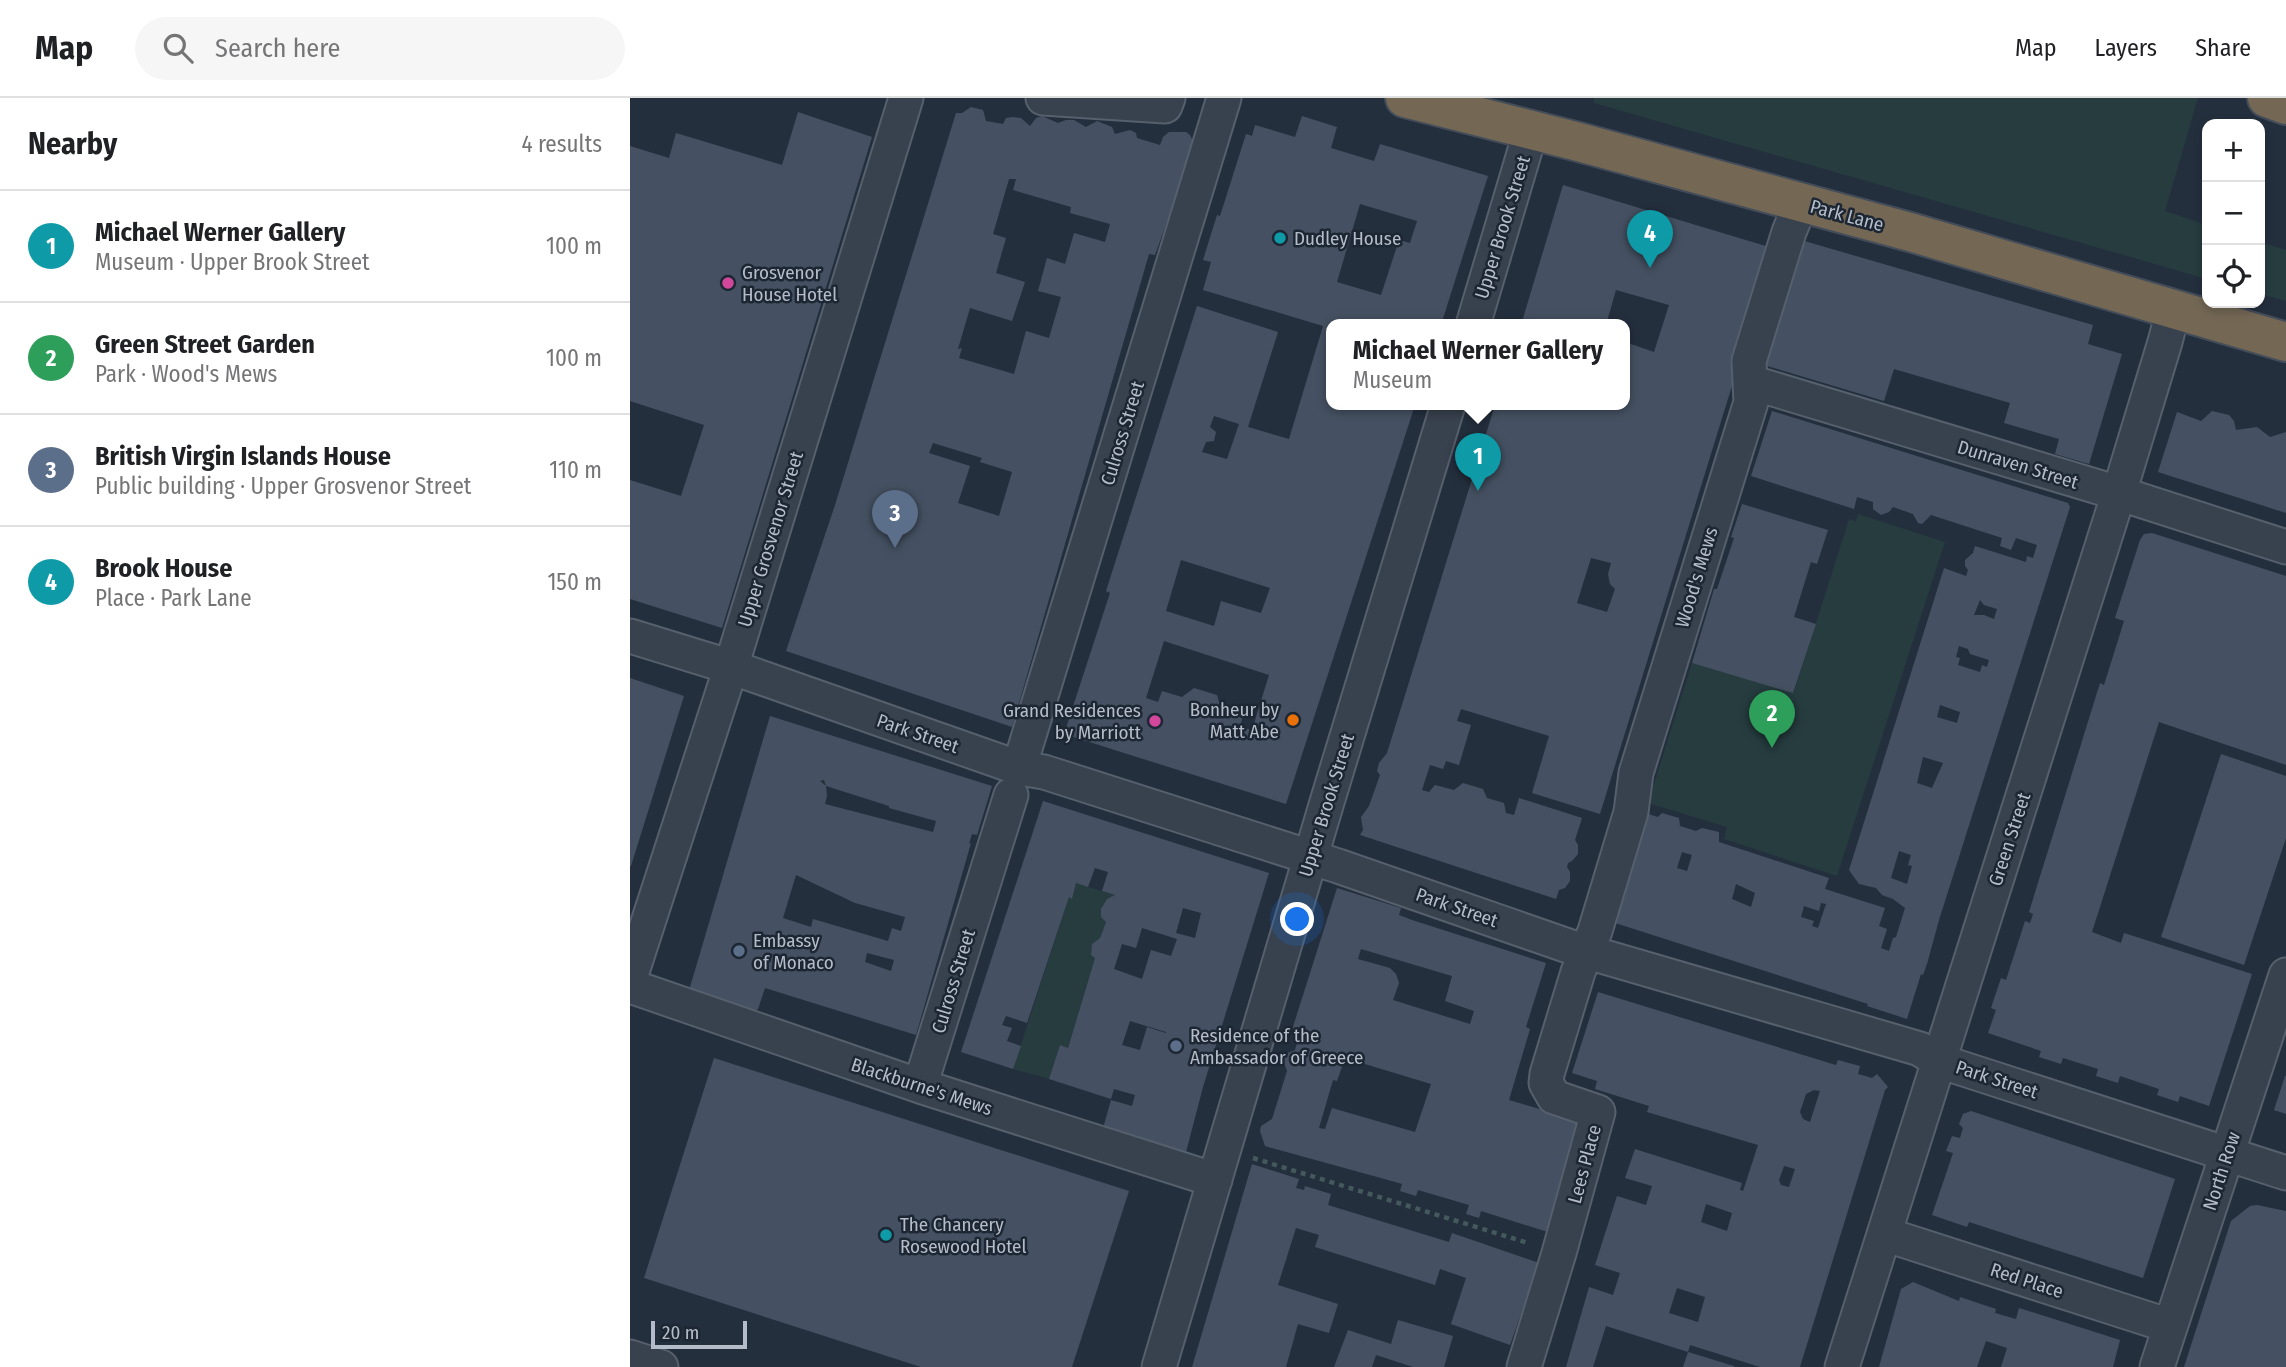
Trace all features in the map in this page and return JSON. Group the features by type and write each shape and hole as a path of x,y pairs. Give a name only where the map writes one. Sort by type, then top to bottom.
{"highway":[{"name":"Park Lane","path":"1405,98 1535,114 1801,203 1910,232 2286,342"},
{"path":"2267,98 2286,105"}],"street":[{"name":"Upper Grosvenor Street","path":"630,978 731,667 906,98"},
{"path":"1043,98 1165,106 1168,98"},
{"name":"Culross Street","path":"920,1086 1224,98"},
{"name":"Upper Brook Street","path":"1475,319 1535,114"},
{"name":"Wood's Mews","path":"1588,952 1630,812 1636,773 1751,402 1749,361 1789,232 1801,203"},
{"name":"Green Street","path":"1842,1367 2173,311"},
{"name":"Dunraven Street","path":"1750,382 2118,493 2286,547"},
{"name":"Upper Brook Street","path":"1159,1367 1446,410"},
{"name":"Park Street","path":"630,636 731,667 1015,781 1044,772 1311,857 1588,952 1920,1049 1939,1061 2286,1173"},
{"name":"Lees Place","path":"1524,1367 1598,1112 1562,1101 1549,1090 1546,1083 1578,972 1588,952"},
{"name":"North Row","path":"2157,1367 2286,975"},
{"name":"Blackburne's Mews","path":"630,986 920,1086 1215,1180"},
{"name":"Red Place","path":"1884,1234 2170,1326"},
{"path":"630,1357 661,1367"}],"path":[{"path":"1223,1149 1559,1253"}],"green space":[{"path":"1594,98 2198,98 2165,211 2202,223 2202,278 1594,103"},
{"path":"2265,244 2286,250 2286,301 2265,295"},
{"path":"1858,514 1945,542 1837,876 1724,839 1727,827 1648,803 1692,663 1794,692 1849,519 1856,521"},
{"path":"1076,883 1115,895 1102,910 1106,922 1100,938 1092,944 1091,955 1095,958 1068,1048 1060,1045 1049,1079 1013,1069 1069,897 1072,898"}],"building":[{"path":"971,107 983,110 986,121 1003,124 1006,118 1013,117 1021,118 1030,126 1036,118 1042,116 1058,123 1074,120 1086,127 1097,121 1112,127 1115,134 1130,130 1136,133 1137,138 1160,145 1169,132 1186,132 1195,145 1155,255 1149,254 1012,727 786,651 835,505 956,113 962,113","holes":["1009,179 1016,179 1013,190 1071,207 1070,213 1110,224 1105,242 1074,233 1065,264 1047,258 1038,291 1061,297 1049,338 1026,331 1014,374 959,358 962,348 958,349 970,308 1012,321 1025,282 996,273 1006,238 993,234","933,443 982,458 980,462 1012,472 999,516 958,503 970,466 929,453"]},
{"name":"Grosvenor House Hotel","path":"798,112 872,137 722,628 630,599 630,480 681,496 704,425 630,401 630,146 669,158 676,133 782,165"},
{"path":"1302,116 1337,127 1331,148 1374,161 1380,144 1488,176 1443,319 1326,319 1326,410 1413,410 1286,804 1064,734 1110,593 1106,591 1197,306 1278,332 1248,427 1289,439 1323,326 1203,290 1211,262 1203,260 1217,215 1220,216 1246,134 1252,136 1255,125 1295,137","holes":["1360,204 1417,221 1410,243 1399,240 1381,295 1337,282","1214,416 1239,424 1227,459 1202,452 1206,442 1214,441 1216,432 1210,427","1181,560 1270,588 1261,613 1221,601 1214,626 1166,611","1164,641 1269,675 1252,730 1240,727 1243,716 1221,709 1217,695 1194,688 1182,697 1162,691 1158,702 1146,698"]},
{"path":"1563,185 1769,247 1731,375 1735,376 1600,814 1532,793 1549,736 1461,709 1457,721 1471,725 1459,765 1446,761 1443,769 1430,765 1422,790 1429,792 1435,785 1454,790 1463,783 1483,789 1487,798 1504,803 1506,813 1514,815 1519,798 1582,818 1575,840 1578,854 1567,867 1570,881 1565,888 1559,890 1556,899 1360,835 1363,830 1361,817 1369,806 1380,775 1377,771 1379,763 1387,753 1493,410 1630,410 1630,344 1654,352 1669,305 1616,290 1608,319 1523,319","holes":["1591,558 1611,563 1608,574 1610,584 1615,589 1607,612 1577,603"]},
{"path":"1801,240 2093,325 2088,344 2122,354 2089,464 2055,454 2059,439 2004,423 2010,403 1894,369 1884,401 1764,365"},
{"path":"1772,411 2068,503 2070,507 1927,964 1923,975 1921,974 1907,1019 1612,922 1625,878 1629,879 1648,814 1658,817 1662,813 1679,818 1680,826 1696,831 1702,828 1719,832 1719,842 1829,878 1825,889 1885,908 1879,926 1887,929 1881,948 1889,951 1905,908 1882,895 1876,888 1859,884 1849,870 1944,568 1966,576 1968,570 1965,560 1973,553 1975,546 2026,562 2027,556 2033,558 2037,545 2016,538 2011,550 2000,546 2002,538 1931,515 1922,524 1918,523 1913,514 1893,507 1881,515 1873,509 1873,502 1857,497 1854,509 1751,476","holes":["1980,600 1984,605 1997,609 1994,619 1974,615","1959,646 1968,649 1970,654 1989,660 1987,667 1982,665 1980,672 1958,665 1960,658 1956,657","1940,705 1960,712 1957,723 1937,717","1923,757 1943,763 1932,788 1917,783","1899,851 1911,855 1908,865 1912,866 1907,884 1891,878","1682,852 1692,855 1687,871 1677,868","1736,884 1755,893 1751,907 1732,899","1821,903 1826,904 1818,928 1812,926 1814,921 1801,917 1804,906 1819,911"]},
{"path":"2212,411 2229,415 2236,430 2257,427 2270,437 2286,432 2286,513 2158,472 2177,412 2201,421"},
{"path":"1742,504 1828,530 1817,564 1811,562 1794,617 1816,624 1793,693 1692,663 1714,589 1717,589 1734,538 1731,537"},
{"path":"2152,533 2286,576 2286,765 2159,722 2092,932 2121,943 2124,933 2252,974 2209,1106 2180,1096 2178,1102 2157,1095 2159,1089 2120,1076 2118,1083 2096,1076 2098,1069 2063,1058 2061,1064 2039,1057 2041,1051 1988,1033 1996,1010 1991,1008 2001,978 2006,980 2025,921 2030,923 2033,914 2029,912 2100,683 2104,685 2124,621 2115,618 2140,540 2144,534"},
{"path":"630,678 684,696 631,866 630,866"},
{"path":"770,716 992,786 977,835 972,834 916,1035 765,988 755,1012 688,994","holes":["826,786 936,821 933,832 825,804","796,875 855,903 905,917 901,931 892,928 888,941 813,919 811,927 783,918","867,953 894,960 891,971 865,962"]},
{"path":"2221,754 2286,776 2286,838 2244,965 2161,937"},
{"path":"1043,801 1269,873 1203,1087 1185,1156 1102,1132 1111,1100 1132,1106 1135,1095 1114,1089 1111,1099 1049,1079 1060,1045 1068,1048 1095,958 1091,955 1092,944 1100,938 1106,922 1101,917 1101,909 1107,899 1115,895 1102,891 1108,872 1095,868 1088,887 1076,883 1027,1023 1006,1016 1002,1025 1012,1028 1007,1041 1021,1046 1013,1069 961,1052","holes":["1183,908 1201,913 1195,938 1176,933","1142,928 1177,939 1171,956 1151,950 1142,979 1114,969 1122,944 1136,948","1130,1021 1166,1032 1147,1027 1140,1050 1122,1045"]},
{"path":"1337,888 1401,908 1399,915 1412,920 1546,963 1526,1027 1530,1029 1509,1100 1584,1122 1551,1233 1481,1211 1479,1218 1466,1214 1469,1205 1418,1190 1416,1196 1400,1191 1402,1184 1399,1183 1265,1146 1261,1126 1272,1119 1287,1071 1283,1060 1285,1054 1295,1050 1299,1036 1291,1033","holes":["1361,949 1452,976 1445,1001 1474,1011 1470,1024 1393,1000 1399,983 1396,974 1390,968 1358,959","1345,1058 1431,1084 1415,1132 1332,1108 1325,1129 1319,1128 1333,1080 1337,1081"]},
{"path":"1598,992 1836,1065 1838,1060 1860,1066 1858,1074 1872,1078 1877,1074 1888,1087 1800,1367 1760,1367 1690,1345 1688,1352 1606,1326 1593,1367 1566,1367 1589,1287 1613,1295 1620,1273 1595,1265 1617,1196 1646,1205 1652,1186 1625,1178 1635,1149 1742,1183 1740,1190 1743,1191 1758,1145 1647,1112 1649,1106 1595,1089 1597,1081 1572,1073","holes":["1814,1090 1820,1091 1810,1122 1803,1119 1800,1112 1806,1094","1784,1166 1795,1169 1789,1187 1781,1185 1779,1180","1706,1204 1732,1213 1727,1231 1701,1222","1677,1288 1705,1297 1698,1322 1669,1313"]},
{"name":"The Chancery Rosewood Hotel","path":"714,1058 1129,1191 1072,1367 921,1367 644,1278"},
{"path":"2286,1076 2286,1114 2274,1110"},
{"path":"1971,1111 2175,1179 2143,1278 1969,1222 1967,1227 1932,1215 1953,1153 1946,1151 1952,1136 1960,1138 1963,1128 1959,1124 1963,1114"},
{"path":"1252,1164 1299,1179 1296,1188 1304,1190 1305,1186 1331,1194 1328,1205 1449,1242 1452,1233 1539,1263 1510,1345 1451,1324 1466,1278 1440,1269 1435,1285 1315,1247 1319,1235 1296,1228 1278,1285 1338,1304 1329,1333 1298,1324 1286,1367 1192,1367"},
{"path":"2250,1206 2286,1211 2286,1367 2184,1367 2231,1221"},
{"path":"1913,1282 1959,1301 1960,1297 1996,1309 1995,1313 2016,1319 2019,1308 2120,1340 2113,1367 2001,1367 2007,1348 1986,1341 1977,1367 1879,1367 1901,1289"},
{"path":"1398,1320 1453,1336 1444,1367 1413,1367 1376,1355 1372,1367 1334,1367 1348,1330 1391,1344"},
{"path":"1688,1352 1734,1366 1734,1367 1683,1367"}],"place":[{"name":"Dudley House","path":"1280,238"},
{"name":"Brook House","path":"1650,268"},
{"name":"Grosvenor House Hotel","path":"728,283"},
{"name":"Michael Werner Gallery","path":"1478,491"},
{"name":"British Virgin Islands House","path":"895,548"},
{"name":"Bonheur by Matt Abe","path":"1293,720"},
{"name":"Grand Residences by Marriott","path":"1155,721"},
{"name":"Green Street Garden","path":"1772,748"},
{"name":"Embassy of Monaco","path":"739,951"},
{"name":"Residence of the Ambassador of Greece","path":"1176,1046"},
{"name":"The Chancery Rosewood Hotel","path":"886,1235"}]}
